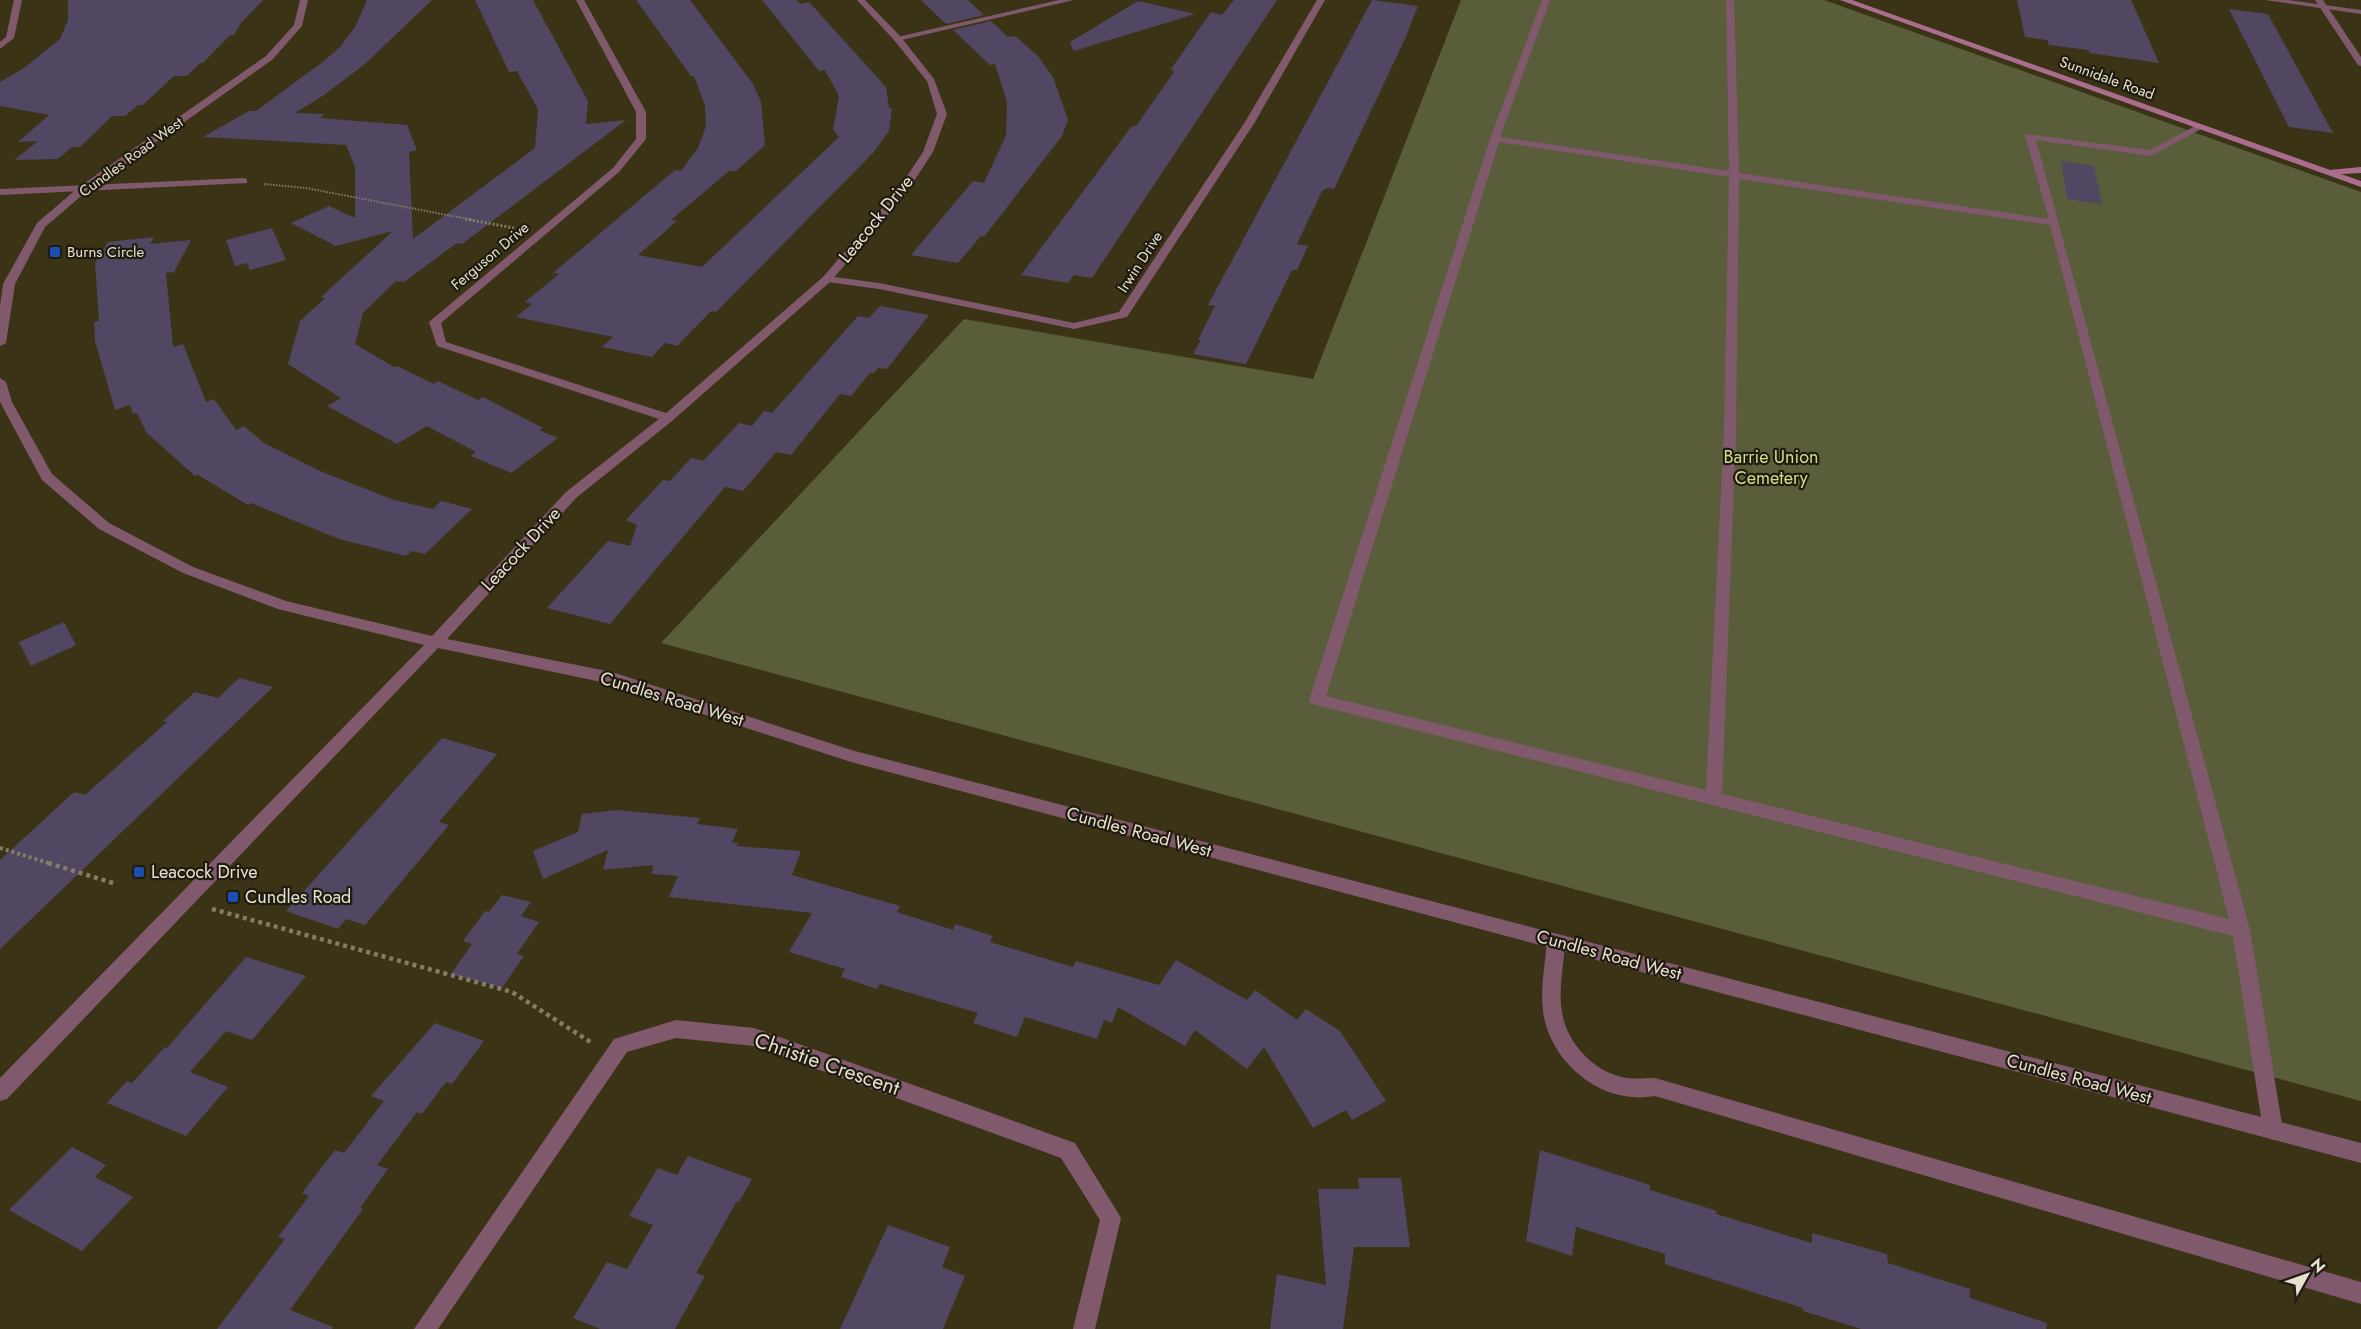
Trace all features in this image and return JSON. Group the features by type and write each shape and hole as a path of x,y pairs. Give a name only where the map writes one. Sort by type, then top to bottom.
{"main road":[{"name":"Sunnidale Road","path":"1844,0 2361,184"},
{"path":"2325,171 2361,170"}],"street":[{"path":"0,46 10,38 18,0"},
{"name":"Cundles Road West","path":"0,343 9,285 41,225 83,189 269,58 298,26 304,0"},
{"name":"Ferguson Drive","path":"580,0 641,112 641,139 616,170 435,322 441,344 668,418"},
{"name":"Leacock Drive","path":"0,1092 435,642 571,495 668,418 827,279 901,193 928,152 942,114 931,81 897,38 861,0"},
{"path":"897,38 1070,0"},
{"name":"Irwin Drive","path":"827,279 879,286 1074,326 1123,315 1250,122 1321,0"},
{"path":"1546,0 1495,139 1317,700 2241,930"},
{"path":"1714,798 1730,432 1734,176 1730,0"},
{"path":"2269,0 2321,4 2361,12"},
{"path":"2321,4 2360,60"},
{"path":"2200,127 2151,153 2030,136 2055,223 2241,930 2273,1130"},
{"path":"1495,139 2055,223"},
{"path":"0,192 243,181"},
{"name":"Cundles Road West","path":"0,382 6,402 47,477 104,526 188,570 283,604 435,642 612,678 852,756 2361,1153"},
{"path":"1556,942 1552,1010 1554,1026 1574,1057 1606,1081 1631,1088 1656,1087 2361,1293"},
{"name":"Christie Crescent","path":"425,1329 621,1045 676,1029 754,1036 1068,1149 1110,1218 1084,1329"}],"path":[{"path":"243,181 306,188 541,233"},
{"path":"0,848 113,883"},
{"path":"184,902 512,992 613,1056"}],"green space":[{"name":"Barrie Union Cemetery","path":"1461,0 1824,0 2361,192 2361,1101 661,643 964,319 1313,379"}],"building":[{"path":"68,0 263,0 241,23 234,35 230,35 187,76 174,76 143,105 138,105 125,116 112,116 80,147 72,147 58,159 14,160 38,141 18,142 49,115 0,106 0,82 24,68 60,39 68,20"},
{"path":"367,0 432,0 365,64 324,95 295,113 325,114 320,118 407,125 417,150 409,152 413,239 535,148 538,109 517,71 509,72 475,0 533,0 588,101 586,124 626,120 462,244 457,243 404,282 396,281 363,313 355,344 394,367 397,366 434,384 438,381 478,400 483,397 543,428 539,430 558,438 511,473 471,456 476,452 427,426 397,444 327,406 341,398 288,364 300,321 325,298 321,297 393,231 336,246 291,223 329,206 355,218 355,167 346,145 203,137 249,111 256,111 324,61 340,47 355,27"},
{"path":"636,0 690,0 753,84 761,102 765,145 736,171 729,171 671,220 677,221 638,255 702,267 839,137 833,130 839,96 825,70 819,71 762,0 797,0 800,4 809,2 886,87 889,108 892,108 889,131 873,153 716,312 711,311 677,346 665,343 652,357 602,347 613,337 516,317 532,304 525,302 559,274 553,273 675,170 681,171 698,148 706,126 705,106 694,76 691,76"},
{"path":"921,0 968,0 984,15 946,24"},
{"path":"1234,0 1277,0 1092,278 1074,275 1068,283 1021,275 1131,127 1136,126 1174,72 1171,69 1211,12 1222,15"},
{"path":"1372,0 1418,6 1405,39 1334,189 1327,188 1322,191 1297,244 1308,246 1297,270 1292,270 1246,364 1193,354 1215,306 1208,305"},
{"path":"2017,0 2131,0 2159,63 2090,53 2088,50 2049,45 2047,40 2025,37"},
{"path":"1138,1 1195,14 1074,51 1070,42"},
{"path":"2229,9 2268,14 2333,133 2289,127"},
{"path":"991,21 1008,37 1015,36 1038,56 1053,77 1068,120 1062,136 984,237 981,236 958,263 911,255 973,181 984,183 1006,135 1007,102 995,64 990,65 953,30"},
{"path":"2061,161 2094,166 2102,204 2067,199"},
{"path":"272,228 286,260 250,270 247,263 235,266 226,240"},
{"path":"154,237 150,244 191,240 174,272 166,273 173,347 183,344 206,402 214,399 236,430 244,426 264,443 320,471 394,500 433,509 441,501 472,509 425,554 412,551 406,556 339,539 251,503 248,505 198,475 195,476 146,432 137,413 133,414 130,405 115,410 95,341 94,322 99,321 95,263 108,242"},
{"path":"880,306 929,315 887,369 878,368 874,373 870,373 851,396 840,394 791,455 776,452 743,491 725,487 610,624 547,608 608,541 630,546 637,525 626,520 663,480 670,481 691,458 703,461 739,423 752,426 764,411 772,413 858,316 869,318"},
{"path":"64,622 76,645 31,666 19,642"},
{"path":"239,678 273,687 0,949 0,860 74,792 85,795 167,722 163,721 195,692 218,698"},
{"path":"442,738 497,754 439,822 449,825 365,925 346,919 338,929 286,911"},
{"path":"617,810 700,818 697,824 738,829 732,842 738,843 736,846 801,851 792,875 900,906 897,912 953,930 955,924 993,936 990,942 1073,967 1076,961 1159,985 1176,960 1247,1000 1255,990 1297,1020 1306,1009 1340,1031 1386,1101 1352,1120 1346,1110 1313,1128 1264,1047 1247,1069 1195,1030 1185,1046 1118,1007 1112,1023 1104,1020 1097,1039 1025,1017 1017,1037 973,1023 978,1013 880,984 877,989 841,977 845,969 789,952 812,913 669,897 678,876 652,874 653,865 603,870 608,850 543,879 533,851 578,832 582,814"},
{"path":"502,895 531,902 521,916 539,922 517,954 524,956 502,988 451,974 472,944 463,941 485,911 489,912"},
{"path":"246,957 306,976 252,1040 226,1031 190,1072 228,1087 186,1136 107,1103 127,1081 132,1083 165,1047 167,1048"},
{"path":"435,1023 484,1041 452,1084 446,1082 422,1114 417,1112 377,1165 388,1169 360,1208 363,1209 290,1310 333,1327 332,1329 217,1329 285,1239 278,1237 309,1196 302,1193 335,1150 344,1153 384,1101 371,1096"},
{"path":"72,1147 106,1165 95,1177 133,1197 82,1251 9,1210"},
{"path":"1540,1150 1650,1185 1650,1190 1717,1211 1716,1214 1812,1243 1812,1233 1887,1254 1888,1263 1970,1289 1970,1298 2047,1323 2046,1329 1861,1329 1665,1264 1665,1254 1576,1227 1572,1256 1526,1241"},
{"path":"688,1156 752,1179 696,1273 705,1276 675,1329 600,1329 573,1318 607,1262 627,1269 653,1225 629,1216 658,1168 677,1175"},
{"path":"1358,1178 1401,1178 1410,1247 1354,1247 1343,1329 1270,1329 1277,1274 1326,1285 1318,1189 1359,1189"},
{"path":"888,1225 950,1247 942,1267 965,1276 943,1329 840,1329"}],"place":[{"name":"Burns Circle","path":"55,252"},
{"name":"Leacock Drive","path":"139,872"},
{"name":"Cundles Road","path":"233,897"}]}
